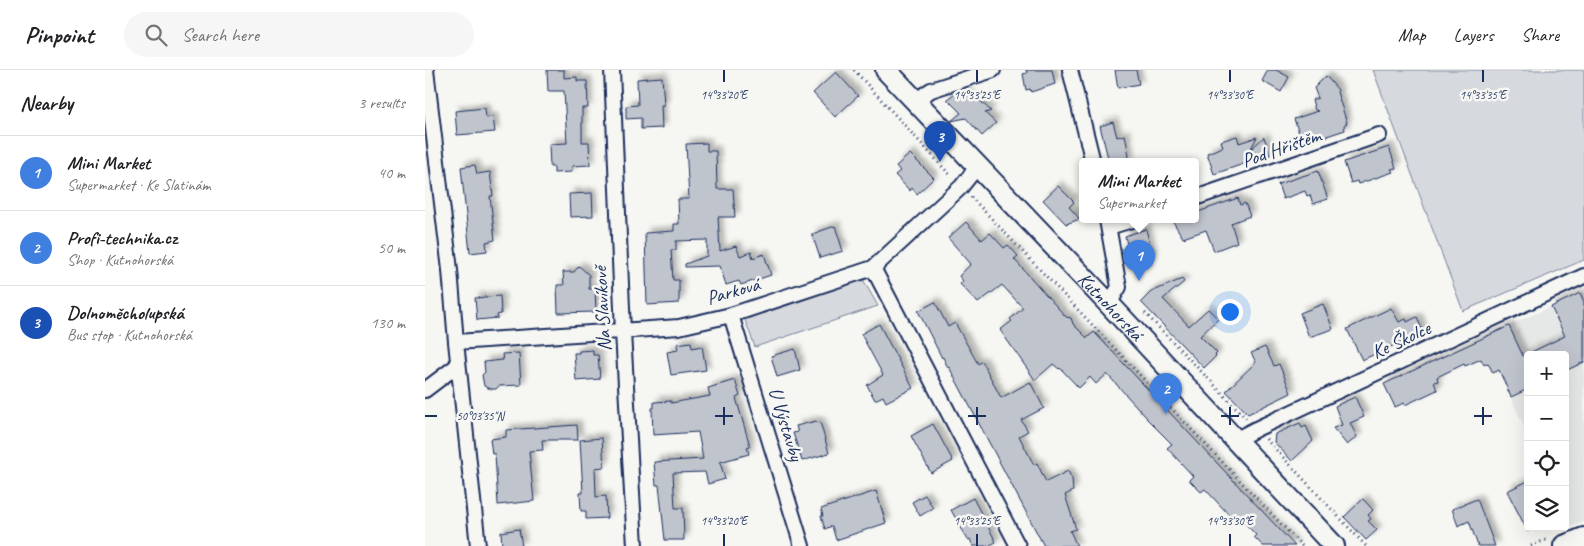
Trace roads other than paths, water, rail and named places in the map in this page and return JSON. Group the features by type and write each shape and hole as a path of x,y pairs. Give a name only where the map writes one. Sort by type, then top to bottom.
{"main road":[{"name":"Kutnohorská","path":"886,70 1109,304 1333,546"},
{"path":"1564,546 1584,538"}],"street":[{"path":"425,70 450,270 458,365 478,546"},
{"name":"Na Slavíkově","path":"612,70 623,332 635,546"},
{"path":"915,101 931,90 993,70"},
{"path":"1070,70 1092,158"},
{"name":"Pod Hřištěm","path":"1199,197 1379,135"},
{"name":"Parková","path":"456,342 679,327 731,315 873,268 961,187 977,167"},
{"path":"1108,224 1119,287 1109,304"},
{"path":"873,268 1018,546"},
{"name":"Ke Školce","path":"1235,440 1584,276"},
{"name":"U Výstavby","path":"731,315 802,546"},
{"path":"425,390 458,365"}],"place":[{"name":"Dolnoměcholupská","path":"940,162"},
{"name":"Mini Market","path":"1139,281"},
{"name":"Profi-technika.cz","path":"1166,414"}]}
